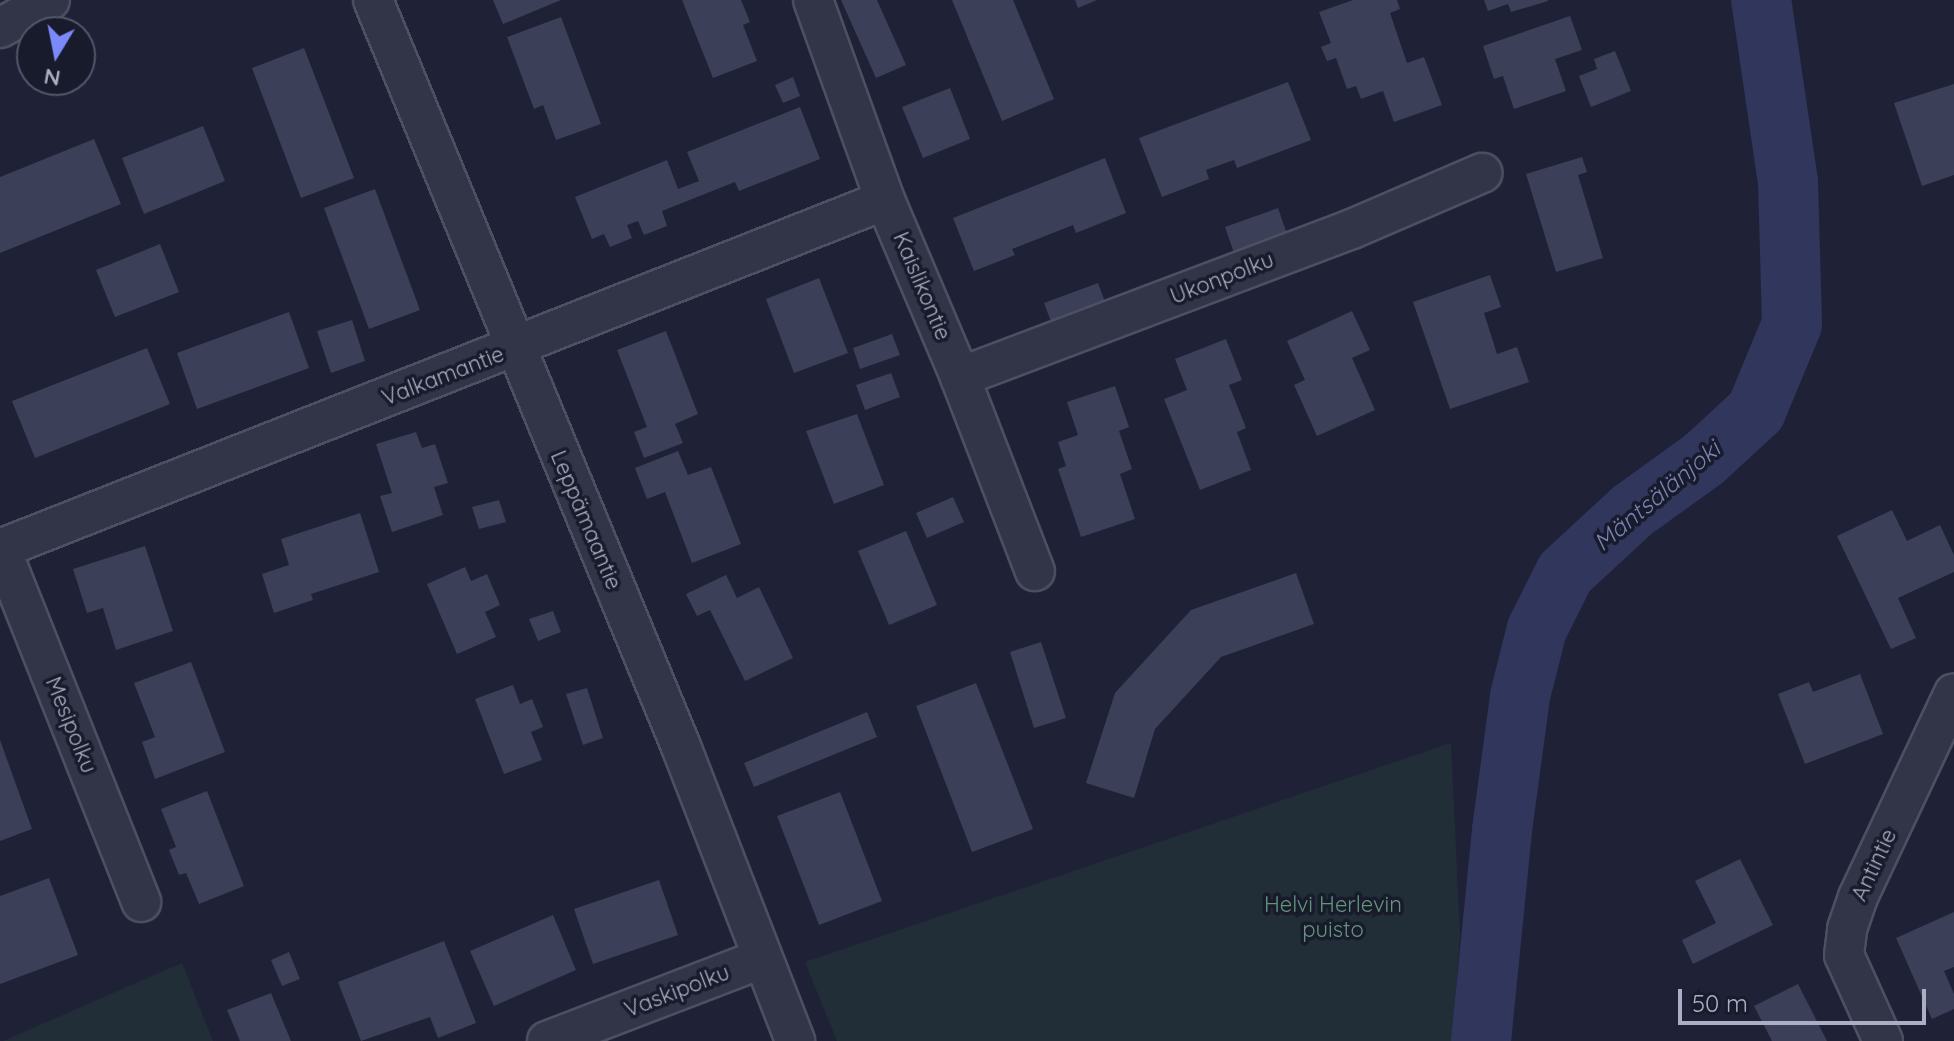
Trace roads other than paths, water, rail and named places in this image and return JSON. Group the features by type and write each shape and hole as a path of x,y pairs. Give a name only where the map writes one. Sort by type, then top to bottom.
{"street":[{"path":"0,28 50,0"},
{"name":"Leppämaantie","path":"373,0 682,749 795,1041"},
{"name":"Kaislikontie","path":"813,0 885,200 960,377 1035,571"},
{"name":"Ukonpolku","path":"960,377 1352,229 1482,173"},
{"name":"Valkamantie","path":"0,548 885,200"},
{"name":"Mesipolku","path":"0,548 141,902"},
{"name":"Antintie","path":"1883,1041 1844,955 1847,929 1858,897 1954,693"},
{"name":"Vaskipolku","path":"547,1041 763,958"}],"waterway":[{"name":"Mäntsälänjoki","path":"1481,1041 1502,830 1520,696 1537,629 1565,573 1632,511 1704,459 1756,411 1792,324 1788,182 1761,0"}],"park label":[{"name":"Helvi Herlevin puisto","path":"1333,916"}]}
